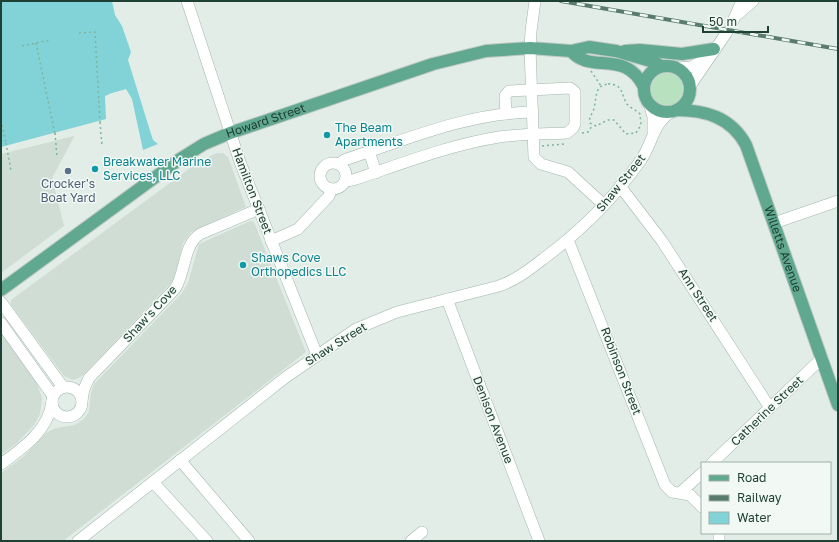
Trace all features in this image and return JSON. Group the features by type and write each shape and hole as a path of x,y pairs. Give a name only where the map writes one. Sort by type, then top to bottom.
{"main road":[{"name":"Howard Street","path":"1,290 191,151 230,133 450,58 486,51 530,48 571,51 589,47 621,52 654,62 661,66"},
{"path":"621,52 638,50 682,54 711,54"},
{"name":"Howard Street","path":"571,51 582,60 624,66 634,72 644,87"},
{"path":"661,66 677,68 685,75 690,88 686,101 675,110 657,109 649,102 644,87 648,76 661,66"},
{"name":"Willetts Avenue","path":"690,88 695,101 704,111 728,123 743,138 750,152 838,405"},
{"name":"Willetts Avenue","path":"675,110 704,111"}],"street":[{"name":"Hamilton Street","path":"187,1 230,133 317,355"},
{"path":"535,1 530,48 533,90 534,151 536,161 568,172 604,205"},
{"path":"742,1 736,18 753,1"},
{"path":"690,88 711,54 727,32"},
{"path":"677,68 691,67 711,54"},
{"path":"345,181 353,180 476,142 501,137 566,133 570,131 575,124 576,95 570,88 507,92 505,96 506,114"},
{"name":"Shaw Street","path":"649,102 653,117 653,133"},
{"name":"Shaw Street","path":"78,541 180,460 317,355 356,329 369,322 397,312 506,283 524,274 586,225 620,186 644,155 653,133 661,120 675,110"},
{"path":"339,164 344,160 470,120 506,114 533,112"},
{"path":"369,152 376,173"},
{"path":"330,163 339,164 345,170 345,181 342,186 331,189 322,183 320,175 323,167 330,163"},
{"name":"Ann Street","path":"620,186 662,241 770,408"},
{"path":"272,241 298,229 329,196 331,189"},
{"path":"774,223 838,201"},
{"name":"Shaw's Cove","path":"82,400 84,389 89,378 175,289 184,272 190,245 196,237 259,209"},
{"name":"Robinson Street","path":"568,240 665,485 672,492 681,492 690,495 701,506"},
{"name":"Denison Avenue","path":"447,299 539,541"},
{"path":"1,302 67,387 79,392 82,400 79,412 67,418 46,424 24,446 1,464"},
{"path":"1,323 53,398 56,412 67,418"},
{"name":"Catherine Street","path":"713,462 822,358"},
{"name":"Shaw's Cove","path":"67,387 89,378"},
{"path":"46,424 53,398 67,387"},
{"path":"180,460 249,541"},
{"path":"681,492 701,474"},
{"path":"153,482 207,541"},
{"path":"411,541 422,532"}],"path":[{"path":"79,32 94,32 102,146"},
{"path":"22,46 50,40"},
{"path":"36,43 57,146 57,158"},
{"path":"590,67 592,75 601,86"},
{"path":"612,84 622,91 627,104 641,116 642,125 638,132 626,134 617,122 612,120 608,120 598,126 592,125 589,119 594,108 596,92 601,86 612,84"},
{"path":"99,118 100,122"},
{"path":"1,120 11,172"},
{"path":"54,130 55,134"}],"shaded area":[{"path":"73,134 74,137 52,178 64,226 1,273 1,152"},
{"path":"216,153 223,153 228,157 246,207 191,232 183,243 174,278 171,283 81,377 73,380 64,376 11,305 11,300 193,166"},
{"path":"250,221 254,222 306,352 63,541 1,541 1,473 23,457 46,433 56,428 75,425 85,418 89,411 91,393 94,384 182,293 188,283 199,244"},
{"path":"1,332 36,381 42,398 40,414 34,425 18,442 1,455"}],"green space":[{"path":"664,73 670,73 680,80 683,89 682,95 676,102 670,105 664,105 654,98 651,92 651,86 658,76"}],"water":[{"path":"1,1 112,1 115,15 122,26 131,52 128,60 151,134 153,140 158,144 143,150 132,99 126,89 109,94 114,118 1,152"}],"pier":[{"path":"116,92 115,95 111,96 116,118 114,124 74,136 1,154 1,147 106,119 105,96"}],"railway":[{"path":"561,1 838,49"}],"place":[{"name":"The Beam Apartments","path":"327,135"},
{"name":"Breakwater Marine Services, LLC","path":"95,169"},
{"name":"Crocker's Boat Yard","path":"68,171"},
{"name":"Shaws Cove Orthopedics LLC","path":"243,265"}]}
